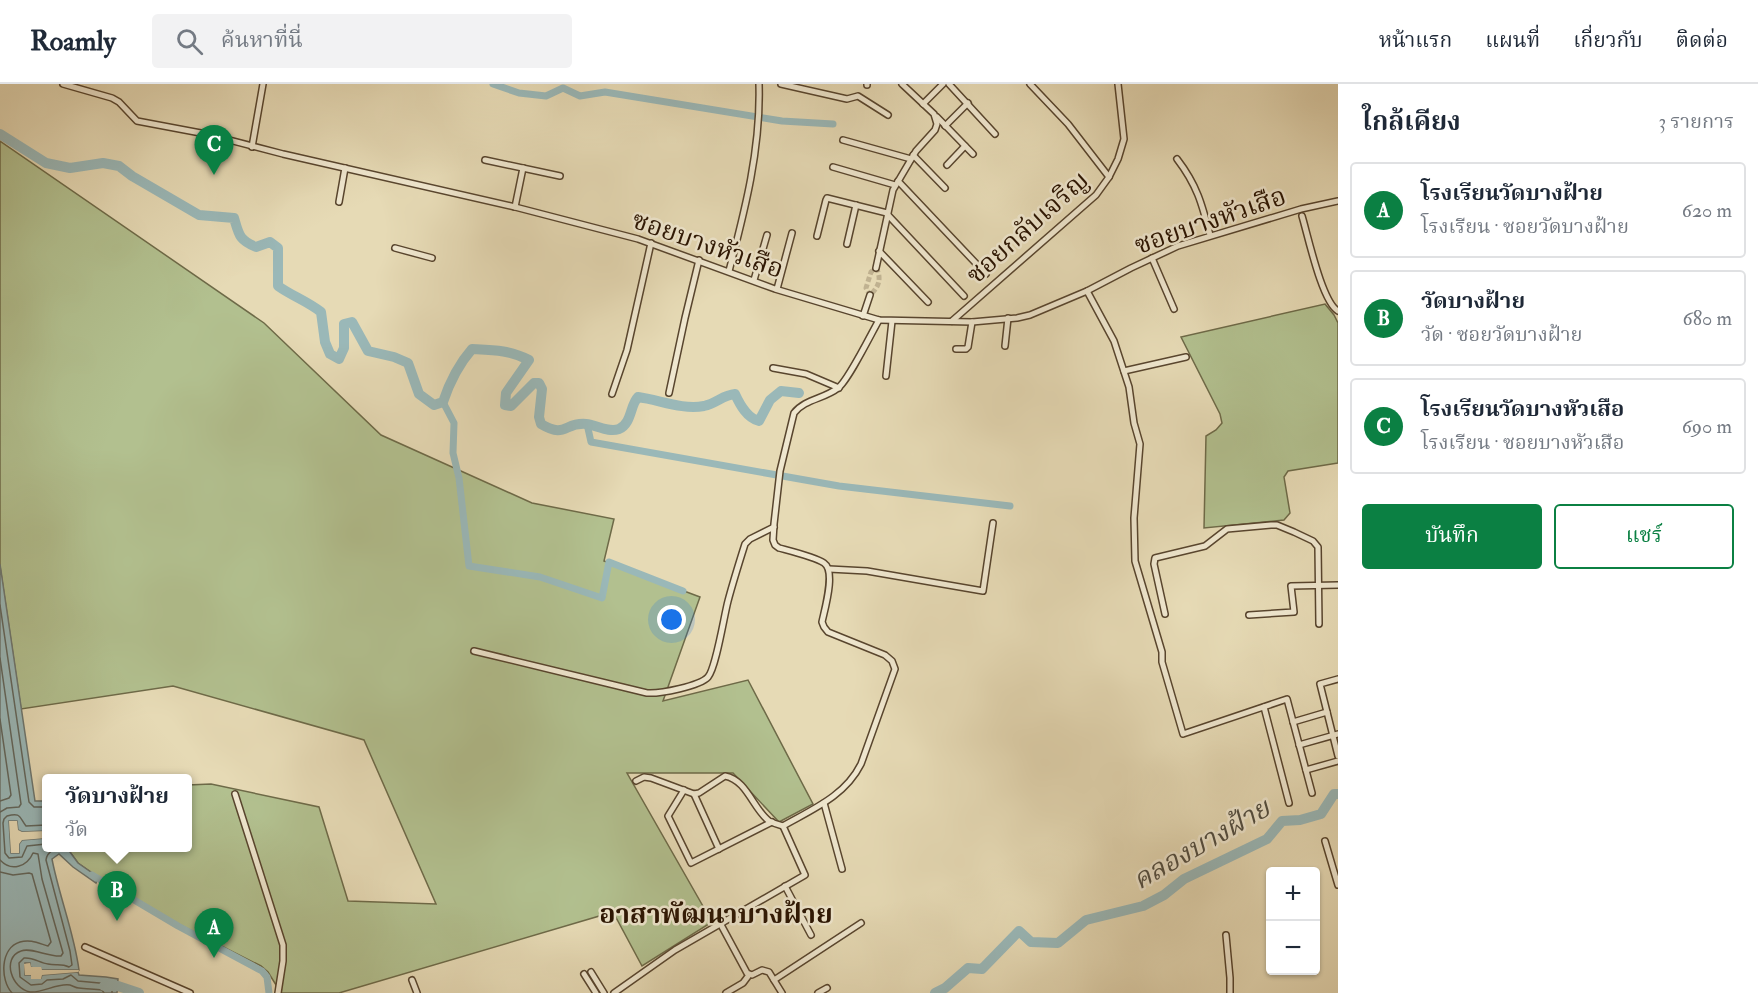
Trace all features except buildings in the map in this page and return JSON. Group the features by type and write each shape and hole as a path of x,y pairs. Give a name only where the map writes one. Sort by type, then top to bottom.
{"street":[{"name":"ซอยบางหัวเสือ","path":"63,84 112,98 137,121 206,134 252,147 516,207 651,243 777,289 879,320 972,322 1039,312 1178,246 1302,213 1338,201"},
{"path":"252,147 263,84"},
{"path":"729,272 747,201 759,124 759,84"},
{"path":"781,84 847,99 858,96 888,115"},
{"path":"902,84 973,154"},
{"path":"923,104 943,84"},
{"path":"949,84 995,134"},
{"path":"1030,84 1068,124 1109,177"},
{"name":"ซอยกลับเจริญ","path":"952,321 1096,195 1109,177 1124,139 1118,84"},
{"path":"945,126 968,103"},
{"path":"876,268 896,183 912,157 936,128 937,121 934,114"},
{"path":"843,140 912,157 945,188"},
{"path":"947,165 965,146"},
{"path":"1177,159 1198,192 1210,236"},
{"path":"485,160 560,176"},
{"path":"833,167 896,183 986,274"},
{"path":"339,202 345,168"},
{"path":"516,207 524,168"},
{"path":"817,236 826,200 830,198 887,214 964,296"},
{"path":"847,244 856,205"},
{"path":"1302,213 1324,289 1331,305 1338,311"},
{"path":"777,289 792,233"},
{"path":"754,280 767,235"},
{"path":"612,394 627,350 651,243"},
{"path":"395,248 432,258"},
{"path":"879,250 928,302"},
{"path":"1152,258 1174,309"},
{"path":"669,393 699,260"},
{"path":"1087,291 1114,341 1131,397 1134,423 1140,444 1134,518 1135,561 1183,734 1287,699 1312,793"},
{"path":"863,316 870,295"},
{"path":"1005,346 1008,318"},
{"path":"783,826 824,803 845,788 855,777 895,669 892,661 885,655 828,632 822,622 830,578 829,569 823,562 779,548 773,540 780,471 794,413 805,403 839,388 879,320"},
{"path":"886,376 892,321"},
{"path":"956,350 968,347 972,322"},
{"path":"1124,371 1186,357"},
{"path":"773,368 806,374 839,388"},
{"path":"829,569 867,571 983,591 993,523"},
{"path":"1165,614 1155,558 1205,546 1227,529 1277,525 1313,541 1318,547 1319,624"},
{"path":"474,651 647,693 658,694 705,680 712,671 745,544 774,527"},
{"path":"1249,615 1294,612 1291,586 1338,585"},
{"path":"1306,770 1338,759 1335,735 1320,684 1338,679"},
{"path":"1263,707 1289,803"},
{"path":"1293,722 1327,712"},
{"path":"1299,745 1335,735"},
{"path":"614,993 720,923 805,875 783,826 767,819 743,788 731,777 725,776 694,794 651,778 644,777 636,781"},
{"path":"684,790 668,816 691,863 772,822"},
{"path":"235,794 283,945 278,993"},
{"path":"694,794 719,849"},
{"path":"824,803 842,868"},
{"path":"1325,841 1338,885"},
{"path":"785,886 811,935"},
{"path":"774,980 861,922"},
{"path":"720,923 749,975"},
{"path":"1227,935 1230,993"},
{"path":"85,947 190,993"},
{"path":"726,993 743,983 749,975 765,970 769,972 782,993"},
{"path":"591,972 604,993"},
{"path":"584,974 596,993"},
{"path":"412,980 417,993"},
{"path":"818,993 827,988"}],"green space":[{"path":"0,141 264,323 381,435 532,503 614,519 604,561 700,597 663,701 748,680 813,804 779,822 733,773 627,773 712,922 642,966 613,912 339,993 281,993 268,972 261,966 180,925 98,877 78,863 70,852 192,852 192,785 211,784 319,807 348,901 436,904 364,740 173,686 21,709 0,566"},
{"path":"1325,304 1338,323 1338,463 1288,471 1284,477 1290,513 1284,520 1204,528 1206,436 1222,423 1220,414 1181,337"}],"water":[{"path":"0,564 35,801 42,801 42,831 22,832 18,830 17,821 9,821 11,853 19,853 19,844 22,840 42,838 42,852 70,852 78,863 98,877 96,883 59,854 52,859 79,970 41,970 30,967 30,963 25,963 25,975 41,978 42,975 78,972 79,975 118,979 117,993 0,993"}],"pier":[{"path":"9,821 17,821 18,830 22,832 42,831 42,834 22,835 16,832 15,824 12,824 14,850 21,837 42,835 42,838 22,840 19,844 19,853 11,853"},
{"path":"30,963 31,967 41,967 42,970 79,970 78,972 42,975 41,979 31,979 31,975 25,975 24,964"}],"waterway":[{"path":"493,84 519,93 546,96 563,88 580,96 605,92 782,121 833,124"},
{"path":"0,134 46,163 70,168 103,163 119,166 199,215 234,218 239,233 246,242 256,247 270,242 278,248 278,286 321,312 325,342 330,354 339,359 344,348 344,324 352,322 368,351 408,363 419,394 434,405 443,402 455,374 472,349 508,352 529,360 506,393 505,405 511,406 534,383 539,383 542,389 539,417 541,424 555,430 579,424 611,430 619,429 629,418 638,397 679,406 696,407 709,405 735,394 747,414 759,421 770,400 781,391 799,393"},
{"path":"443,402 454,423 453,453 459,478 469,566 540,577 602,598 609,562 683,591"},
{"path":"587,424 591,442 839,486 1010,506"},
{"name":"คลองบางฝ้าย","path":"935,993 945,988 968,968 982,969 1019,931 1031,942 1058,943 1086,920 1143,906 1164,895 1184,879 1267,839 1282,821 1300,820 1321,814 1334,794 1338,794"},
{"path":"92,875 178,926 262,971 267,977 269,993"},
{"name":"คลองบางฝ้าย","path":"104,986 118,986 139,993"}],"tunnel":[{"path":"876,268 879,282 870,295 866,288 871,272 876,268"}],"place":[{"name":"โรงเรียนวัดบางหัวเสือ","path":"214,175"},
{"name":"วัดบางฝ้าย","path":"117,921"},
{"name":"โรงเรียนวัดบางฝ้าย","path":"214,958"}],"district":[{"name":"อาสาพัฒนาบางฝ้าย","path":"716,914"}]}
